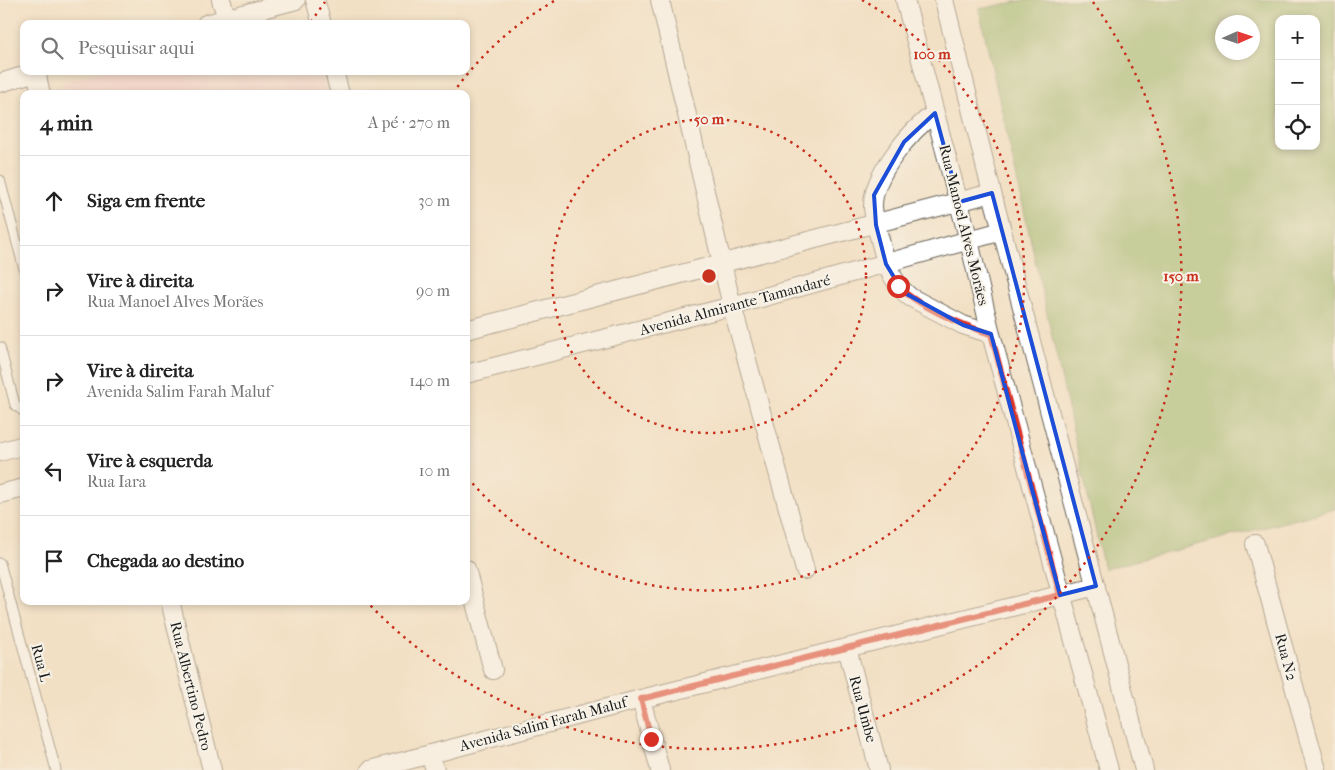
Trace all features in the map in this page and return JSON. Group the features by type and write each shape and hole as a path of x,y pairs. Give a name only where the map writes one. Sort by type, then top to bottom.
{"street":[{"path":"221,0 227,18"},
{"path":"220,20 296,0"},
{"path":"315,0 321,20"},
{"path":"660,0 721,263 804,570"},
{"name":"Rua Manoel Alves Morães","path":"906,0 969,241 991,334 1060,595 1109,770"},
{"path":"944,0 992,193 1144,770"},
{"path":"0,83 28,75"},
{"path":"38,75 40,90"},
{"path":"335,75 339,90"},
{"path":"936,113 916,128 904,142 881,178 874,195 873,206 876,225 886,264 898,286 910,297 963,325 991,334"},
{"path":"470,329 721,263 876,225 992,193"},
{"name":"Avenida Almirante Tamandaré","path":"470,373 732,306 1002,231"},
{"path":"0,452 20,446"},
{"path":"0,494 20,489"},
{"name":"Rua N2","path":"1255,544 1317,770"},
{"path":"470,585 493,670"},
{"name":"Avenida Salim Farah Maluf","path":"370,770 432,762 641,699 1096,586"},
{"name":"Rua Albertino Pedro","path":"171,605 212,770"},
{"name":"Rua Umbe","path":"847,648 879,770"},
{"path":"641,699 660,770"}],"lane":[{"path":"0,180 20,254"},
{"path":"0,347 15,405 20,409"},
{"name":"Rua L","path":"0,563 56,770"}],"highlighted area":[{"path":"935,113 959,202 992,193 1096,586 1060,595 991,334 963,325 903,292 886,264 876,225 874,195 904,142"}],"shaded area":[{"path":"88,75 322,75 326,90 59,90 63,82"}],"green space":[{"path":"1025,0 1335,0 1335,509 1104,569 979,9"}],"route":[{"path":"651,739 641,699 1060,595 991,334 963,325 910,297 898,286"}]}
